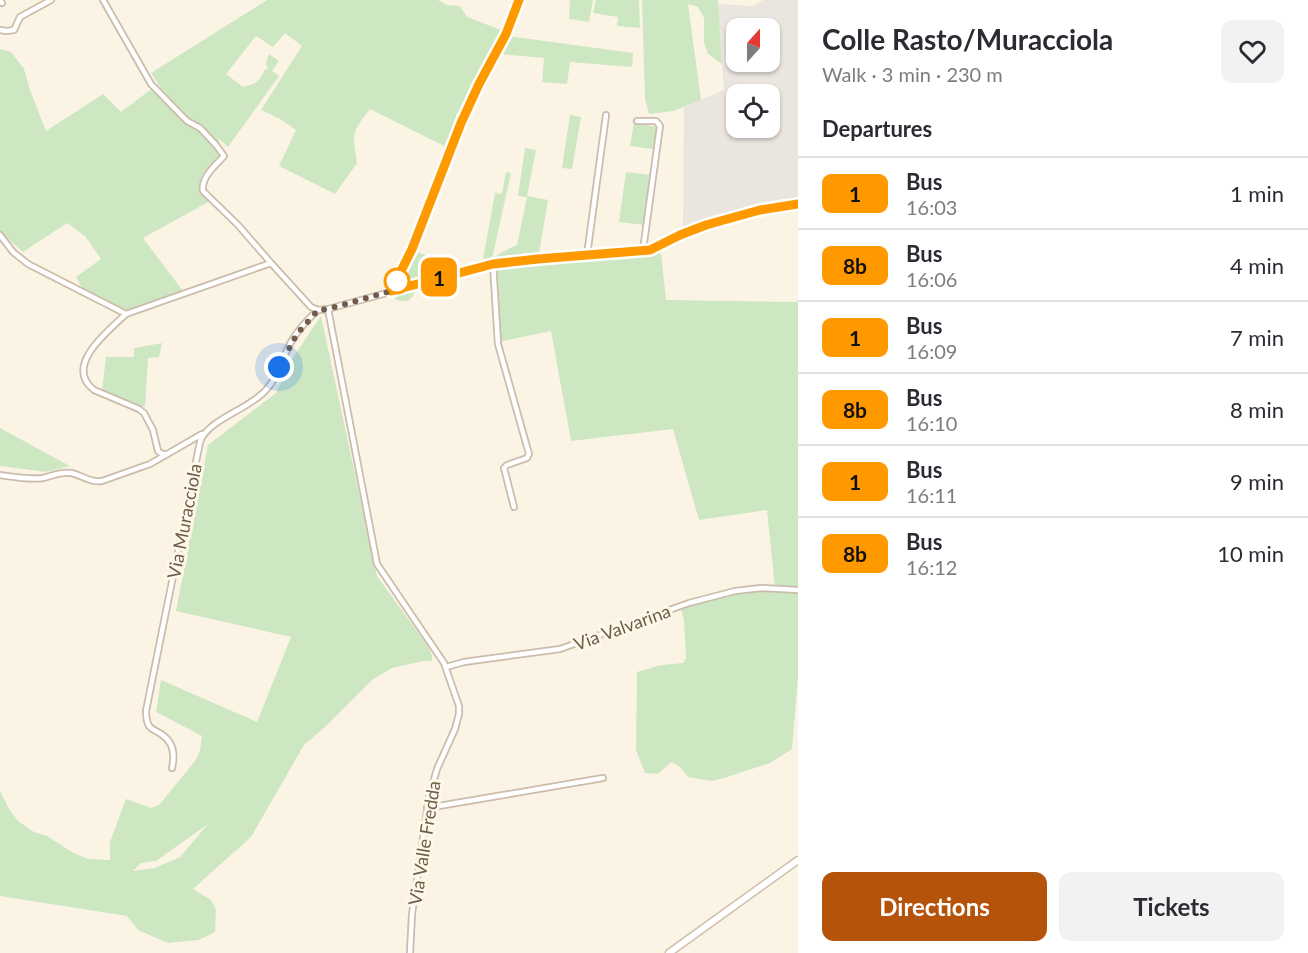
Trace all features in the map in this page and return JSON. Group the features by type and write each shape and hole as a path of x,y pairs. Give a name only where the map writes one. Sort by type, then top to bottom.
{"street":[{"path":"0,30 6,32 14,30 20,17 51,0"},
{"path":"391,291 412,249 465,113 506,34 519,0"},
{"path":"103,1 151,84 187,121 200,128 224,156 204,180 203,191 238,225 311,307 318,310 493,264 650,250 706,225 760,210 798,204"},
{"path":"587,255 606,115"},
{"path":"637,121 656,121 660,126 643,250"},
{"path":"0,235 13,252 28,264 126,314"},
{"path":"167,454 158,451 153,430 144,413 88,385 82,372 89,353 126,314 271,263"},
{"path":"493,264 498,344 529,454 527,458 506,465 504,469 514,507"},
{"name":"Via Valle Fredda","path":"328,309 377,564 446,667 459,705 453,734 434,778 427,808 412,914 410,953"},
{"path":"0,475 33,478 69,472 95,482 150,464 205,433 264,392 276,375 292,341 303,325 318,310"},
{"name":"Via Muracciola","path":"172,768 174,755 171,745 166,738 149,727 146,711 200,442 205,433"},
{"name":"Via Valvarina","path":"446,667 465,662 560,649 684,604 735,591 757,588 798,590"},
{"path":"427,808 603,778"},
{"path":"669,953 798,860"}],"shaded area":[{"path":"763,0 798,0 798,201 762,206 683,230 684,107 724,90 718,4 753,6"}],"green space":[{"path":"267,0 438,0 447,5 460,6 467,17 504,31 463,111 456,114 460,119 448,148 370,109 354,134 357,163 335,194 279,166 296,130 261,110 302,46 285,33 273,47 256,36 226,74 243,87 254,84 264,70 268,69 266,63 269,54 279,61 272,71 279,76 228,147 219,139 218,161 206,177 203,190 212,200 143,238 183,291 127,310 82,288 76,277 101,259 85,236 67,223 23,252 0,232 0,49 11,52 24,69 46,131 103,94 121,112 154,87 184,112 163,91 151,73"},
{"path":"570,0 593,0 589,22 569,19"},
{"path":"596,0 639,0 640,28 617,26 618,17 593,13"},
{"path":"642,0 718,0 722,64 708,54 704,43 704,18 698,7 688,4 701,100 673,111 649,114 645,99"},
{"path":"508,36 633,53 632,67 570,62 567,84 542,82 544,58 500,54"},
{"path":"570,115 581,117 572,169 562,168"},
{"path":"634,123 657,127 653,149 630,146"},
{"path":"525,148 536,150 527,196 548,200 538,259 649,250 661,252 666,300 798,302 798,677 792,749 770,763 712,781 688,777 679,766 671,762 658,774 645,773 636,750 637,672 661,665 683,663 686,658 684,620 680,606 741,590 775,588 767,510 699,520 673,429 571,441 551,331 499,342 493,264 483,259 495,193 502,194 506,172 511,173 492,259 517,245 527,197 518,196"},
{"path":"626,172 651,175 644,225 619,222"},
{"path":"415,251 436,259 434,273 409,300 396,300 393,292"},
{"path":"321,316 377,576 427,645 432,661 392,668 372,680 304,745 251,837 193,889 211,900 216,910 215,932 199,940 168,943 138,930 127,916 0,896 0,791 18,821 34,832 47,836 88,859 110,860 110,842 126,799 151,808 159,805 195,761 200,751 202,736 156,712 161,680 257,722 291,637 176,611 208,445 276,393 292,359","holes":["208,824 180,857 155,868 133,871 141,863 156,861"]},
{"path":"162,343 159,357 148,358 145,407 102,390 106,357 134,357 134,348"},
{"path":"0,428 70,466 46,472 0,466"}],"bus line":[{"name":"1","path":"519,0 499,49 479,84 461,123 412,249 391,291 493,264 650,250 706,225 760,210 798,204"}],"route":[{"path":"279,367 292,341 303,325 318,310 391,291 397,281"}]}
